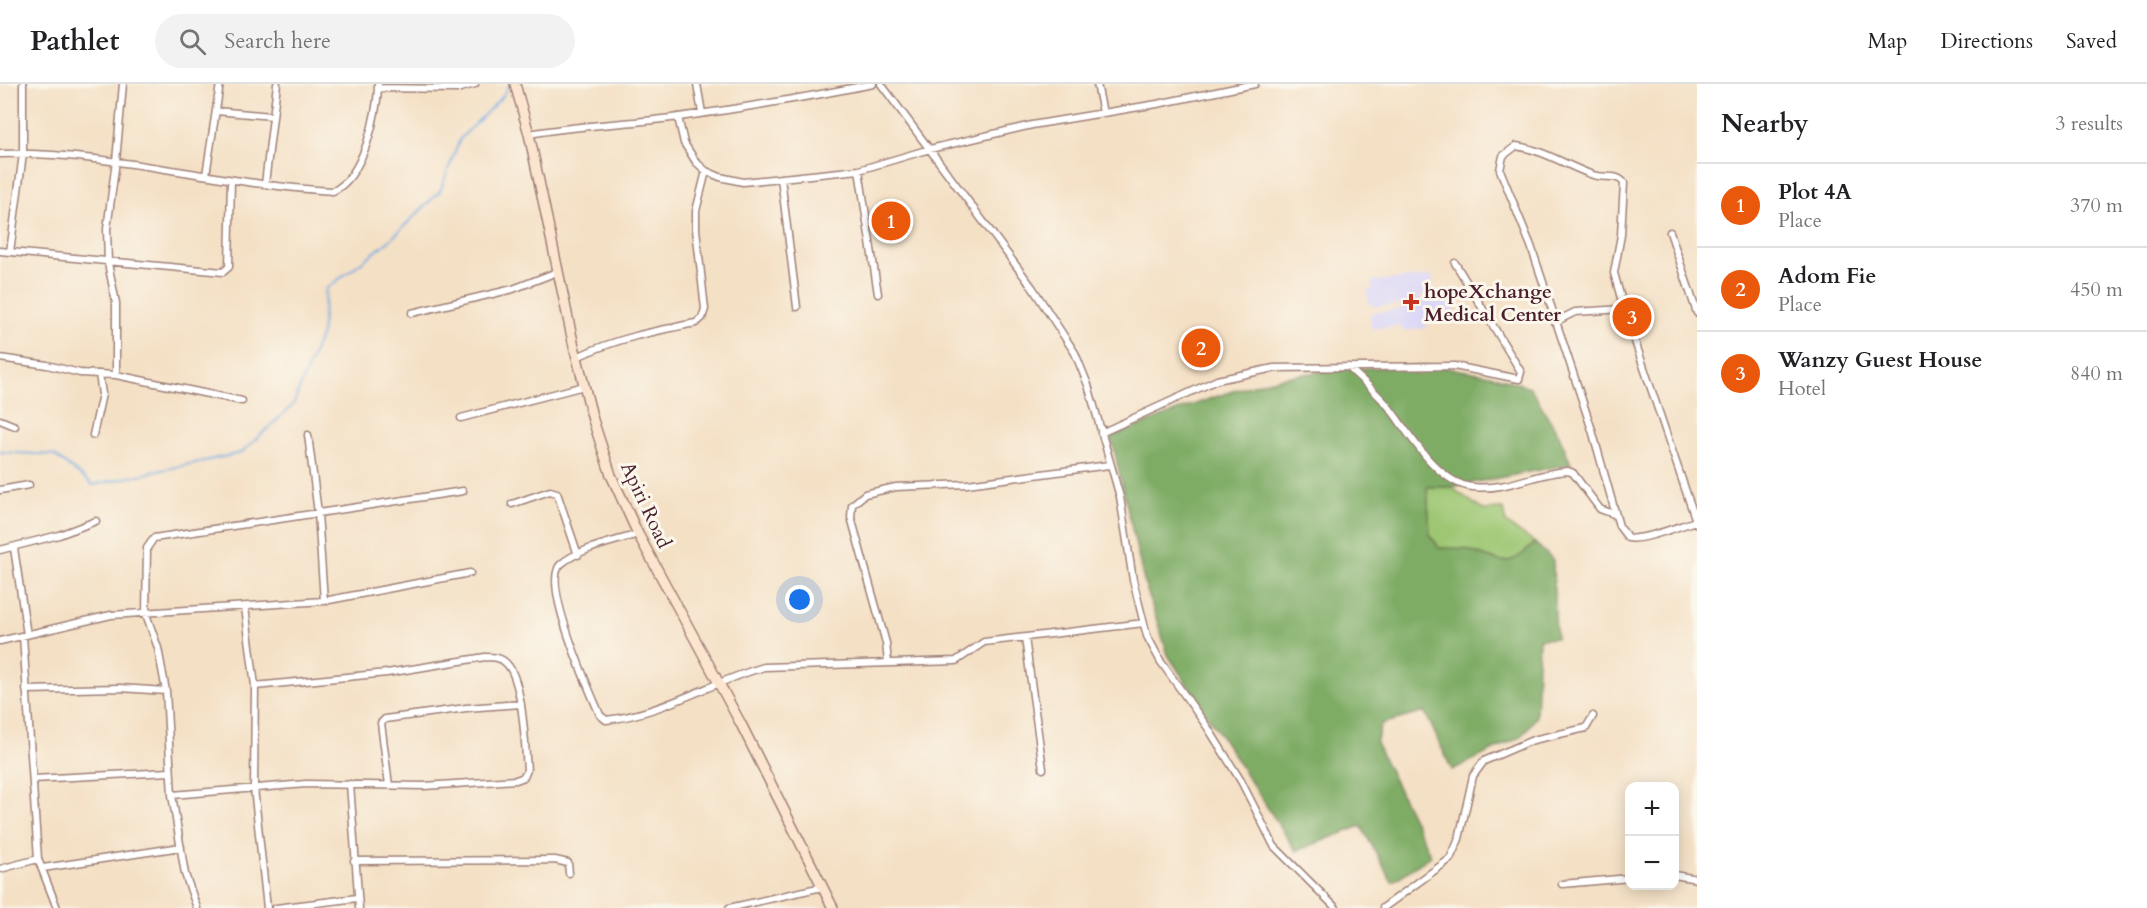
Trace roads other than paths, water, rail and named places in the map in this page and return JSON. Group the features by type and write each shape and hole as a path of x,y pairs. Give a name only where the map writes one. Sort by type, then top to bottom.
{"street":[{"path":"10,252 23,154 23,84"},
{"path":"116,375 116,309 108,263 107,229 123,84"},
{"path":"206,175 220,84"},
{"path":"265,184 277,84"},
{"path":"0,154 116,161 231,180 333,190 342,187 354,173 363,153 371,127 378,86 457,88 475,84"},
{"name":"Apiri Road","path":"515,84 529,134 557,272 584,386 611,475 638,534 833,908"},
{"path":"696,84 702,112"},
{"path":"529,134 563,128 678,117 802,98 873,84"},
{"path":"881,84 1032,287 1075,353 1089,385 1119,497 1133,580 1144,623 1161,662 1241,781 1274,846 1336,908"},
{"path":"1097,84 1104,112"},
{"path":"678,117 684,143 696,162 706,171 743,182 859,170 930,149 1032,125 1255,84"},
{"path":"216,111 272,116"},
{"path":"1516,146 1542,152 1576,169 1600,177 1616,176 1624,183 1621,235 1614,273 1624,309 1697,522 1633,539 1625,535 1616,515 1592,430 1531,246 1500,170 1503,156 1516,146"},
{"path":"859,170 878,294"},
{"path":"577,357 604,344 645,332 696,323 702,318 705,309 696,211 706,171"},
{"path":"781,178 797,307"},
{"path":"0,251 218,273 227,270 231,180"},
{"path":"1670,232 1697,313"},
{"path":"1101,433 1160,408 1194,389 1238,374 1274,368 1455,366 1514,379 1521,377 1521,372 1455,263"},
{"path":"412,313 503,292 557,272"},
{"path":"1555,322 1575,312 1624,309"},
{"path":"0,358 116,375 242,401"},
{"path":"1348,367 1382,399 1427,459 1464,485 1474,488 1522,483 1568,471 1573,473 1600,509 1616,515"},
{"path":"93,435 102,394 99,374"},
{"path":"460,418 584,386"},
{"path":"0,420 15,426"},
{"path":"308,435 318,513 324,601"},
{"path":"888,663 886,643 852,517 852,505 865,494 896,487 967,484 1109,465"},
{"path":"0,490 29,485"},
{"path":"197,908 185,874 172,795 166,691 156,641 146,614 147,548 154,538 463,492"},
{"path":"512,504 550,492 557,493 578,555"},
{"path":"0,550 14,548 96,521"},
{"path":"638,534 578,555 558,567 555,578 558,606 600,715 606,720 671,704 764,667 956,662 984,642 1144,623"},
{"path":"14,548 25,636 26,690 39,859 57,908"},
{"path":"0,641 98,617 324,601 470,573"},
{"path":"245,607 255,686 254,788 267,908"},
{"path":"1025,638 1043,770"},
{"path":"172,795 254,788 516,780 524,777 527,770 521,704 508,665 498,657 485,657 387,673 255,686"},
{"path":"26,690 120,688 166,691"},
{"path":"389,785 381,723 386,719 466,708 521,704"},
{"path":"1383,908 1450,859 1459,839 1473,776 1484,761 1533,740 1586,728 1593,716"},
{"path":"33,779 170,772"},
{"path":"350,784 359,908"},
{"path":"43,868 181,847"},
{"path":"0,869 39,859"},
{"path":"354,861 555,860 568,863 569,873"},
{"path":"1679,876 1697,879"},
{"path":"1562,884 1625,878"},
{"path":"729,908 822,886"},
{"path":"276,908 357,898"}],"waterway":[{"path":"0,452 54,455 93,485 241,453 293,405 321,334 326,289 388,242 440,191 460,139 502,97 510,84"}],"place":[{"name":"Plot 4A","path":"891,221"},
{"name":"hopeXchange Medical Center","path":"1411,302"},
{"name":"Wanzy Guest House","path":"1632,317"},
{"name":"Adom Fie","path":"1201,348"}]}
